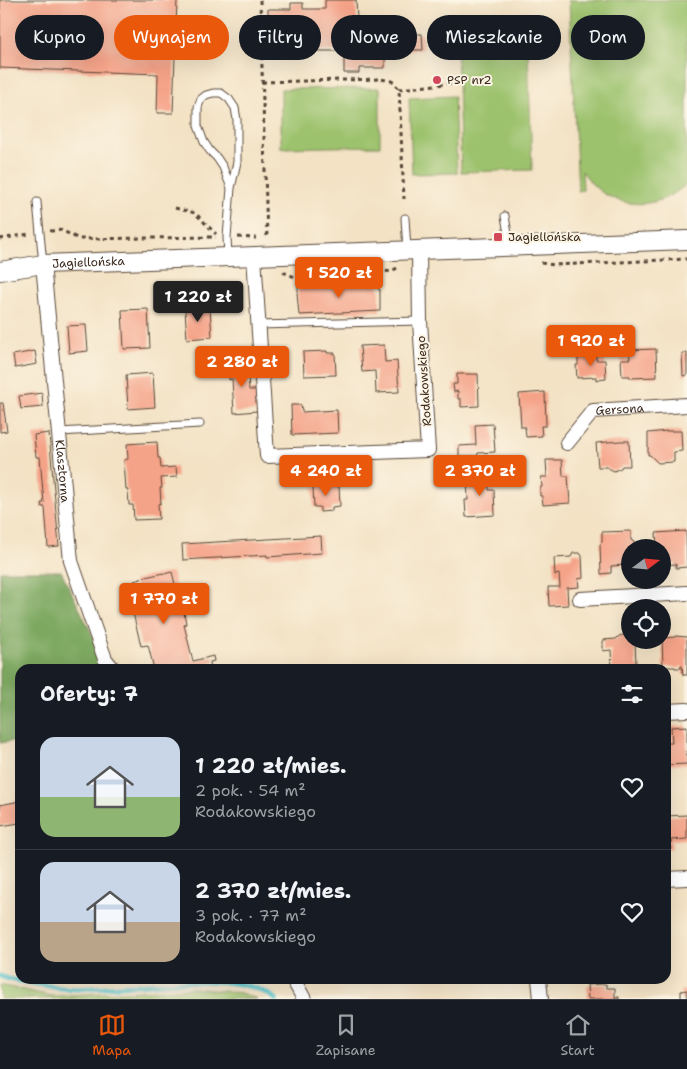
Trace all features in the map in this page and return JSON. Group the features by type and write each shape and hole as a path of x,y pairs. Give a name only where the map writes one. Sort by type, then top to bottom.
{"street":[{"name":"Jagiellońska","path":"0,271 43,264 254,256 410,256 510,247 687,240"},
{"name":"Rodakowskiego","path":"254,256 267,456 428,450 420,321 410,256"},
{"name":"Klasztorna","path":"43,264 72,561 105,659 109,664"},
{"name":"Gersona","path":"568,443 593,411 687,406"},
{"path":"580,599 687,593"},
{"path":"671,711 687,710"},
{"path":"671,879 687,878"},
{"path":"296,984 304,999"},
{"path":"540,984 541,999"}],"lane":[{"path":"228,257 231,188 237,162 237,120 235,108 229,99 222,93 213,93 201,99 198,107 198,126 204,142 218,158 231,188"},
{"path":"37,202 43,264"},
{"path":"505,216 510,247"},
{"path":"405,218 410,256"},
{"path":"258,325 420,321"},
{"path":"59,432 200,424"}],"path":[{"path":"228,237 267,238 260,0"},
{"path":"262,82 381,79 392,81 398,88 404,199"},
{"path":"398,88 454,83"},
{"path":"0,239 61,230 79,239 219,237 195,213 175,208"},
{"path":"280,271 295,276 392,271 410,256"}],"green space":[{"path":"569,0 687,0 687,183 677,192 654,202 629,203 605,194 594,186 582,171 583,190 578,191 572,60 645,60 645,15 571,15 571,42"},
{"path":"457,60 528,60 532,170 461,172"},
{"path":"380,88 380,146 281,148 281,89"},
{"path":"454,96 457,173 412,174 409,98"},
{"path":"0,571 61,571 107,664 15,664 15,741 0,743"},
{"path":"0,985 51,996 194,988 241,993 257,999 0,999"}],"building":[{"path":"0,0 177,0 176,15 114,15 114,60 175,60 173,113 157,113 158,74 0,68"},
{"path":"325,0 356,0 357,15 331,15 331,51 321,51 321,15 268,15 268,9 291,9 291,3 303,3 303,9 325,9"},
{"path":"417,34 422,34 423,50 417,50"},
{"path":"344,60 385,60 385,68 359,68 359,73 344,73"},
{"path":"378,282 380,311 299,315 298,286"},
{"path":"210,308 212,337 187,339 185,310"},
{"path":"148,309 150,348 124,349 122,310"},
{"path":"86,325 88,351 69,353 67,326"},
{"path":"384,345 385,362 397,361 399,392 376,393 375,371 362,372 360,346"},
{"path":"656,349 657,377 630,378 630,376 622,376 621,359 630,359 629,350"},
{"path":"35,351 37,364 15,368 13,355"},
{"path":"327,351 327,353 335,353 336,375 304,376 303,352"},
{"path":"596,352 596,360 605,360 606,379 596,380 596,377 577,378 576,365 578,365 578,353"},
{"path":"682,353 687,353 687,375 683,376"},
{"path":"247,360 249,390 256,390 257,411 234,413 232,379 229,380 228,361"},
{"path":"153,373 155,407 128,409 126,375"},
{"path":"457,374 478,374 479,406 461,407 461,399 458,399 458,391 454,392 453,384 457,384"},
{"path":"545,392 546,426 541,426 542,436 526,437 525,427 521,427 519,394"},
{"path":"42,393 43,407 21,409 19,396"},
{"path":"0,403 3,403 7,431 0,432"},
{"path":"291,405 301,405 302,412 337,410 338,433 292,435"},
{"path":"493,424 495,452 478,453 477,456 459,456 459,446 476,445 475,425"},
{"path":"681,431 682,451 674,452 674,462 658,463 648,455 648,433"},
{"path":"49,433 59,546 48,547 45,507 42,507 41,503 44,503 40,457 36,457 34,435"},
{"path":"629,441 630,466 622,466 614,471 606,467 598,467 596,443"},
{"path":"157,442 161,468 176,467 177,477 161,478 161,503 158,504 159,519 134,520 133,505 129,505 128,490 126,490 124,460 128,459 127,444"},
{"path":"546,460 562,460 563,476 568,476 570,503 543,505 540,488 542,487 541,477 547,477"},
{"path":"489,475 489,490 494,490 495,515 466,517 465,500 468,500 467,476"},
{"path":"320,482 331,482 331,486 339,486 340,506 332,507 332,511 320,512 320,507 314,507 313,487 320,487"},
{"path":"631,531 631,539 621,539 621,565 611,566 611,573 601,574 600,544 602,542 602,532"},
{"path":"686,531 687,567 676,568 676,564 671,564 671,539 656,539 656,533"},
{"path":"321,536 322,553 183,560 182,544"},
{"path":"573,553 580,553 582,556 583,578 578,579 579,587 567,588 568,605 549,606 548,587 560,587 559,574 555,575 554,558 571,557"},
{"path":"172,572 182,613 184,612 186,624 184,625 193,661 213,656 214,661 210,662 210,664 153,664 148,645 141,646 133,613 141,612 134,581"},
{"path":"621,636 621,649 635,649 636,664 612,664 611,650 603,651 603,640 616,639"},
{"path":"671,637 687,637 687,675 683,675 682,666 680,666 681,668 675,668 671,667 671,664 663,664 662,649 671,649"},
{"path":"687,726 687,764 671,765 671,727"},
{"path":"15,802 15,824 0,826 0,805"},
{"path":"687,815 687,839 671,840 671,816"},
{"path":"606,984 607,988 615,988 615,997 619,997 619,999 588,999 587,985"},
{"path":"687,990 687,999 681,999 681,991"}],"waterway":[{"path":"0,976 15,980"},
{"path":"37,984 77,989 149,984"},
{"path":"237,984 263,991 276,999"}],"place":[{"name":"PSP nr2","path":"437,80"},
{"name":"Jagiellońska","path":"498,237"}]}
